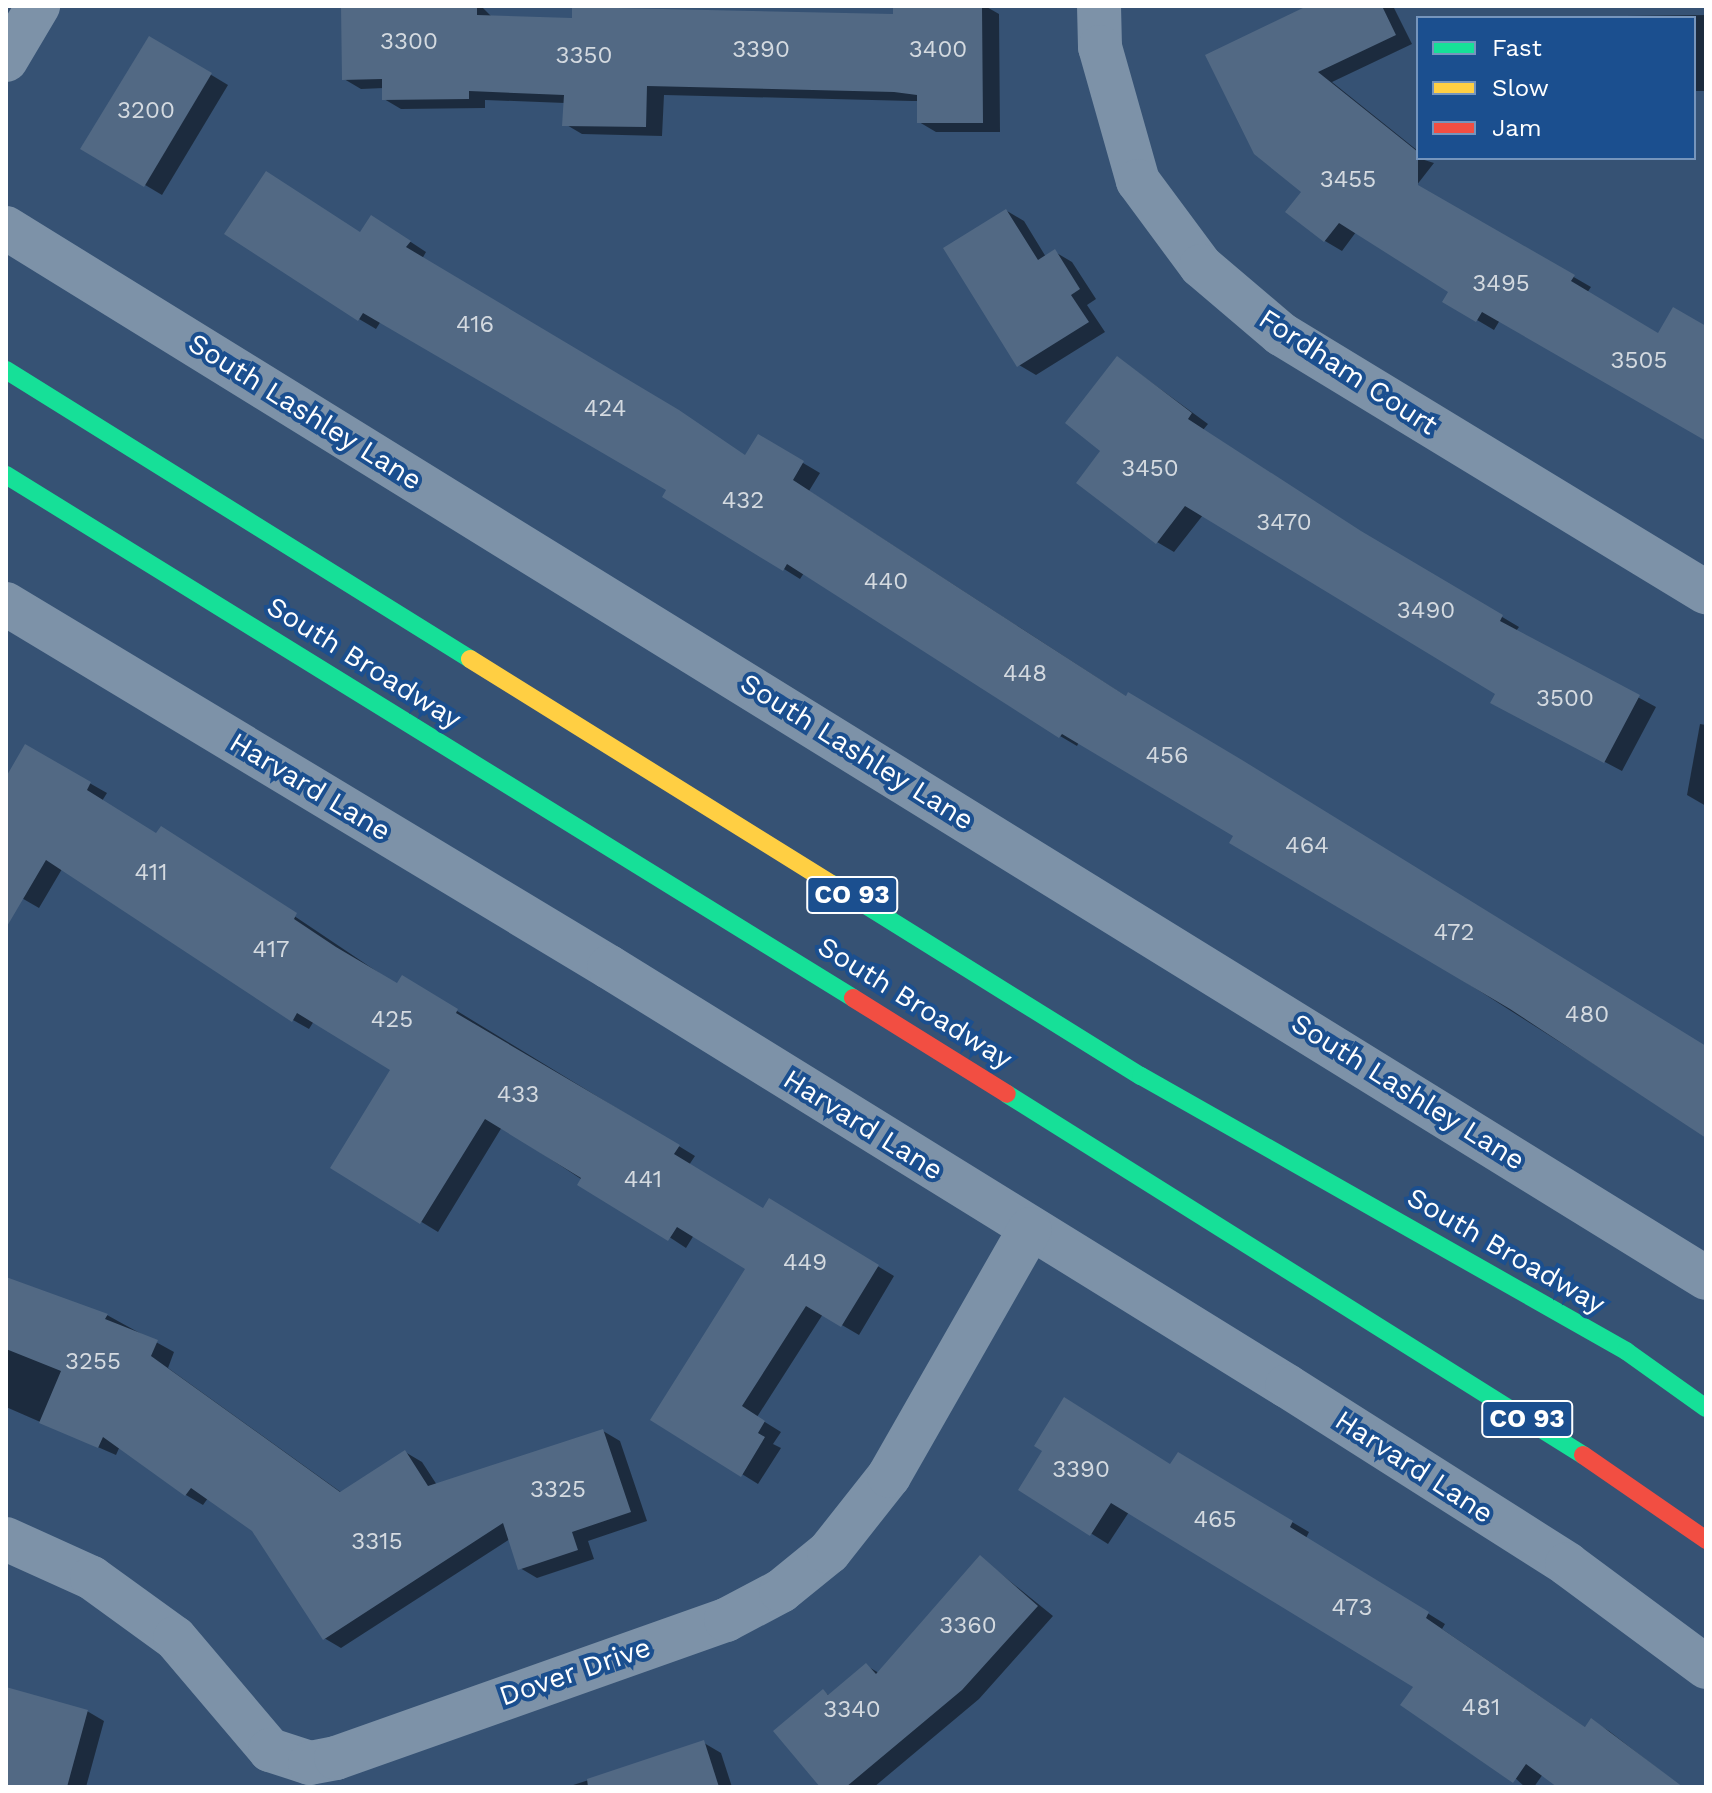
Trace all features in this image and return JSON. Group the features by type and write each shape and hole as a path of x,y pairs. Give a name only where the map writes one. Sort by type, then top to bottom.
{"main road":[{"name":"South Broadway","path":"6,370 1141,1076 1626,1351 1706,1408"},
{"name":"South Broadway","path":"6,475 1332,1293 1637,1490 1706,1540"}],"street":[{"path":"6,60 38,6"},
{"name":"Fordham Court","path":"1099,6 1100,47 1138,181 1201,266 1281,334 1706,592"},
{"name":"South Lashley Lane","path":"6,228 1706,1278"},
{"name":"Harvard Lane","path":"6,604 609,967 1567,1564 1706,1667"},
{"name":"Dover Drive","path":"6,1539 92,1578 175,1638 270,1750 310,1763 336,1758 726,1620 781,1591 829,1552 889,1476 1030,1229"}],"building":[{"path":"341,6 477,6 477,15 572,18 572,7 893,14 893,6 982,6 983,123 917,123 917,95 894,92 647,86 646,127 562,126 564,95 469,91 469,99 382,100 382,79 342,80"},
{"path":"1307,6 1382,6 1396,35 1318,72 1416,150 1418,185 1575,275 1571,281 1658,333 1673,307 1706,326 1706,441 1482,312 1476,322 1442,302 1448,292 1339,223 1324,242 1285,212 1301,192 1254,154 1205,55"},
{"path":"149,36 212,73 144,187 80,149"},
{"path":"266,171 360,232 371,215 411,241 406,247 679,410 745,455 758,434 804,461 793,480 962,590 1126,696 1128,692 1242,760 1706,1046 1706,1138 1510,1009 1229,843 1233,836 1062,734 1059,738 787,564 783,571 662,497 666,490 363,313 358,321 224,234"},
{"path":"1006,209 1038,260 1055,249 1080,289 1071,295 1089,322 1017,367 943,248"},
{"path":"1117,356 1192,413 1188,419 1361,531 1503,615 1500,621 1640,695 1604,763 1490,703 1495,694 1185,506 1156,544 1076,483 1100,451 1065,423"},
{"path":"25,744 91,782 87,790 156,833 161,826 297,913 294,919 336,947 397,983 402,975 458,1009 456,1013 680,1145 674,1154 763,1208 769,1198 879,1265 841,1327 806,1306 742,1406 765,1421 758,1433 765,1437 741,1477 650,1420 745,1269 677,1227 668,1241 577,1185 581,1178 485,1119 420,1224 330,1168 390,1070 297,1013 292,1022 46,860 6,928 6,777"},
{"path":"6,1277 108,1314 105,1319 158,1340 151,1356 340,1492 405,1450 428,1486 603,1429 631,1512 572,1532 578,1550 518,1570 503,1523 323,1640 252,1531 191,1488 185,1496 103,1437 98,1448 39,1423 61,1371 6,1349"},
{"path":"1064,1397 1170,1464 1178,1452 1293,1521 1290,1527 1429,1612 1426,1618 1585,1727 1591,1718 1683,1787 1557,1787 1526,1764 1513,1783 1400,1705 1413,1687 1111,1503 1090,1536 1018,1490 1042,1451 1034,1446"},
{"path":"980,1555 1038,1606 962,1690 846,1787 820,1787 773,1731 823,1689 828,1695 866,1663 876,1674"},
{"path":"6,1687 88,1710 67,1787 6,1787"},
{"path":"704,1740 719,1787 588,1787 587,1779"}],"traffic: fast":[{"path":"6,370 470,659"},
{"path":"6,475 853,998"},
{"path":"832,884 1141,1076 1626,1351 1706,1408"},
{"path":"1007,1094 1583,1455"}],"traffic: slow":[{"path":"470,659 832,884"}],"traffic: jam":[{"path":"853,998 1007,1094"},
{"path":"1583,1455 1706,1540"}]}
